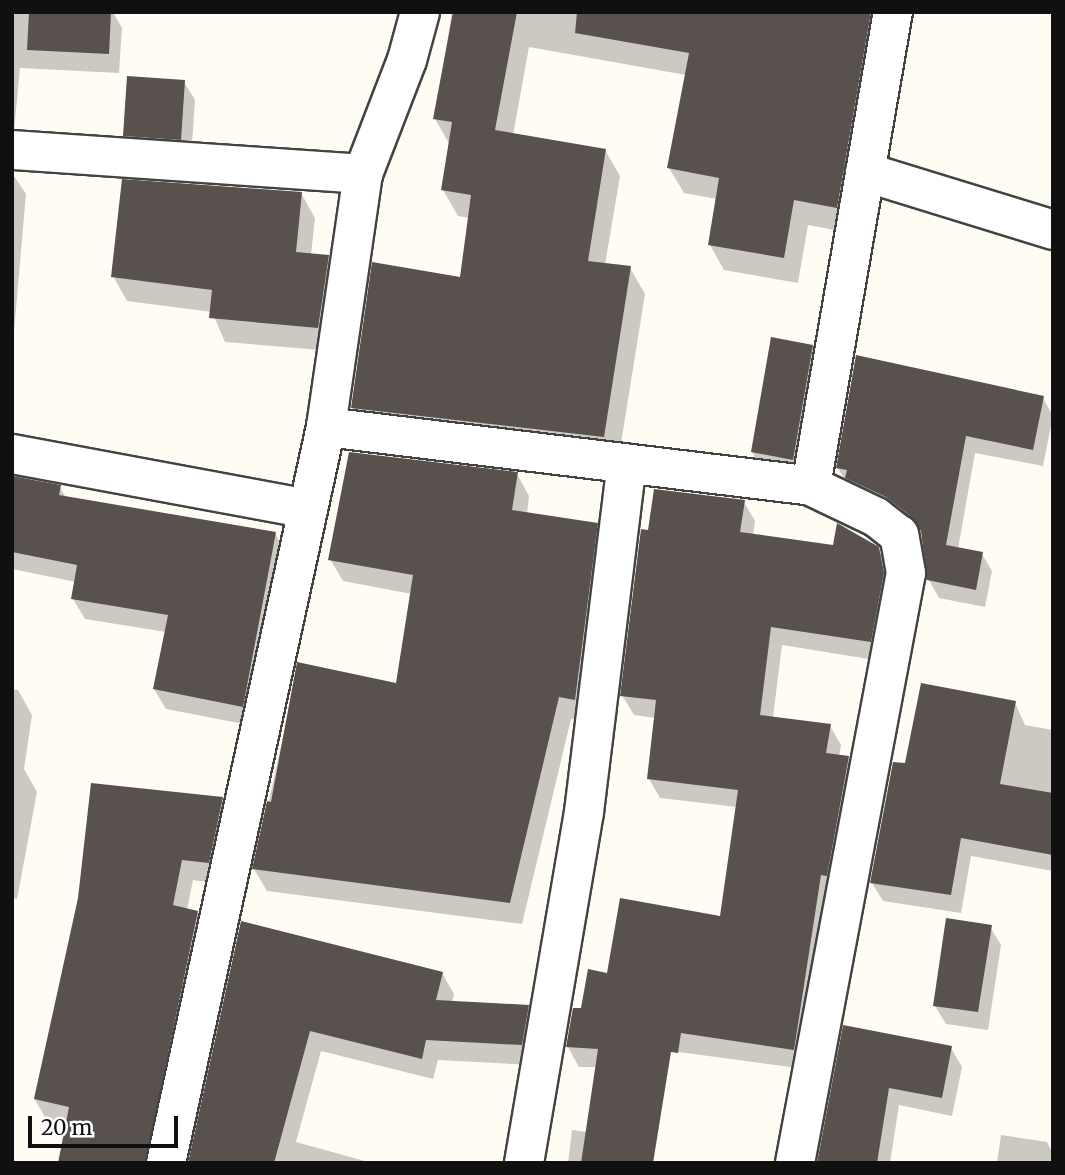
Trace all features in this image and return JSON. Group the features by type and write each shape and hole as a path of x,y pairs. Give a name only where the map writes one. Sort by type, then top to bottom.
{"street":[{"path":"166,1163 326,427 363,174 407,60 420,12"},
{"path":"811,486 893,12"},
{"path":"12,150 363,174"},
{"path":"865,173 1053,230"},
{"path":"326,427 811,486 876,517 899,535 906,573 795,1163"},
{"path":"12,454 308,509"},
{"path":"524,1163 584,812 627,464"}],"building":[{"path":"29,12 111,12 109,54 27,50"},
{"path":"453,12 517,12 495,130 606,149 588,261 631,266 604,437 351,408 372,262 460,277 471,195 441,190 452,122 433,119"},
{"path":"577,12 871,12 837,208 794,200 784,258 708,245 719,178 667,168 689,53 575,33"},
{"path":"127,76 185,80 181,140 123,136"},
{"path":"122,179 302,192 296,252 329,255 318,328 209,318 212,290 111,277"},
{"path":"771,337 813,345 793,460 751,452"},
{"path":"856,355 1044,396 1033,450 966,436 946,545 983,552 976,590 927,580 921,531 913,518 886,497 845,478 847,470 836,468"},
{"path":"349,452 518,472 512,510 598,523 575,700 559,697 510,903 252,869 267,801 271,802 297,662 396,683 413,575 328,560"},
{"path":"12,476 61,485 59,495 276,532 243,707 153,689 168,615 71,599 77,565 12,552"},
{"path":"654,489 745,500 740,532 833,545 837,523 879,547 884,573 871,642 771,627 760,715 831,724 826,753 849,756 827,876 821,875 794,1050 681,1033 678,1053 671,1052 653,1163 581,1163 598,1049 566,1047 573,1008 581,1008 588,969 607,973 620,898 720,916 738,790 647,779 656,700 620,696 641,529 648,530"},
{"path":"921,683 1016,701 1000,784 1053,793 1053,855 961,838 951,895 870,883 893,762 905,763"},
{"path":"91,783 223,797 209,863 182,860 173,905 198,911 145,1163 58,1163 69,1107 34,1099 78,898"},
{"path":"946,918 992,925 978,1012 933,1006"},
{"path":"241,921 443,972 436,1000 529,1005 522,1045 426,1040 422,1059 310,1031 274,1163 188,1163"},
{"path":"843,1025 952,1046 942,1098 889,1088 877,1163 817,1163"}]}
